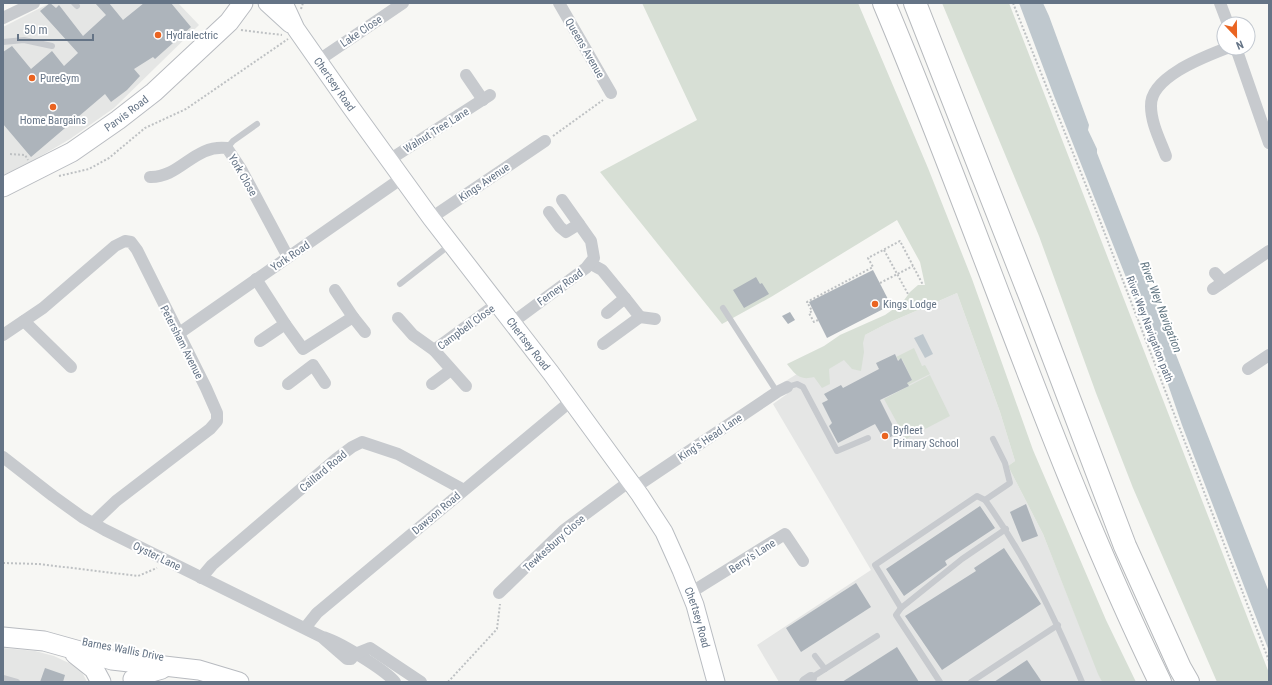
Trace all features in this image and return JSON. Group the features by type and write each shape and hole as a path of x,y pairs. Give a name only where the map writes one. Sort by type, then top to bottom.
{"highway":[{"path":"884,3 972,221 1054,438 1117,590 1160,682"},
{"path":"915,3 1126,546 1180,668 1188,682"}],"main road":[{"name":"Parvis Road","path":"3,187 72,152 118,120 154,92 238,17 256,3"},
{"name":"Barnes Wallis Drive","path":"3,637 52,644 118,661 190,669 239,682"},
{"name":"Barnes Wallis Drive","path":"52,644 69,639 139,651 183,662 190,669"},
{"name":"Barnes Wallis Drive","path":"52,644 82,658 94,669 100,680"},
{"name":"Barnes Wallis Drive","path":"100,680 100,671 105,664 118,661 132,670 133,681"},
{"name":"Barnes Wallis Drive","path":"133,681 141,675 162,669 190,669"}],"street":[{"path":"4,17 34,3"},
{"name":"Chertsey Road","path":"267,3 296,29 431,218 513,322 632,484 664,532 690,593 716,682"},
{"name":"Chertsey Road","path":"284,3 296,29"},
{"name":"Lake Close","path":"319,60 403,3"},
{"name":"Queens Avenue","path":"559,3 611,93"},
{"path":"1220,3 1225,16"},
{"path":"1166,156 1166,141 1152,114 1152,93 1165,79 1201,58 1216,52"},
{"path":"1240,56 1263,108 1269,143"},
{"name":"Walnut Tree Lane","path":"389,160 486,98 466,75"},
{"name":"York Close","path":"150,177 159,177 170,172 199,153 216,147 227,148 241,169 288,257"},
{"name":"Kings Avenue","path":"431,218 542,148"},
{"name":"York Road","path":"178,334 402,178"},
{"name":"Ferney Road","path":"513,322 591,264 594,258 590,241 562,200"},
{"path":"549,212 560,227 566,232 579,224"},
{"name":"Petersham Avenue","path":"3,334 43,308 97,260 125,241 131,242 137,250 217,413 217,421 210,429 116,502 93,523"},
{"path":"1217,281 1269,251"},
{"path":"591,264 602,270 640,317"},
{"path":"256,279 326,383"},
{"path":"335,290 353,318 365,332"},
{"path":"607,312 625,298"},
{"name":"Campbell Close","path":"434,350 498,303"},
{"path":"603,344 640,317 655,319"},
{"path":"303,349 353,318"},
{"name":"Campbell Close","path":"398,318 413,335 434,350 466,386"},
{"path":"24,321 71,368"},
{"path":"260,341 285,324"},
{"path":"1248,369 1269,355"},
{"path":"288,384 313,365"},
{"path":"432,384 451,370"},
{"name":"King's Head Lane","path":"632,484 782,390"},
{"name":"Dawson Road","path":"306,628 317,613 571,401"},
{"name":"Caillard Road","path":"201,578 212,565 336,459 352,447 362,442 398,454 464,490"},
{"name":"Oyster Lane","path":"3,457 53,496 93,523 169,563 322,637 332,639 395,682"},
{"name":"Tewkesbury Close","path":"499,593 564,530 632,484"},
{"name":"Berry's Lane","path":"690,593 785,534 803,561"},
{"path":"355,654 370,648 421,682"}],"lane":[{"path":"3,42 24,40 52,46"},
{"path":"227,148 233,141 257,124"},
{"path":"400,284 452,243"},
{"path":"723,308 782,390 797,384 803,387 837,452 868,438"},
{"path":"985,500 1010,483 1006,463 994,439"},
{"path":"901,608 875,565 977,496 985,500 1006,530 1043,594 1082,682"},
{"path":"940,682 896,615 901,608 962,559 1006,530"},
{"path":"971,682 1058,625"},
{"path":"808,680 877,636"},
{"path":"815,656 824,669"},
{"path":"3,678 17,682"}],"path":[{"name":"River Wey Navigation path","path":"1014,3 1098,215 1269,661"},
{"path":"58,176 89,169 109,158 145,128 186,109 292,36 238,17"},
{"path":"542,148 611,93"},
{"path":"818,320 814,322 809,313 812,311 807,302 873,268 868,258 900,241 923,285"},
{"path":"884,250 908,294"},
{"path":"880,284 913,266"},
{"path":"3,563 39,564 138,576 169,563"},
{"path":"448,682 497,629 500,604 499,593"}],"shaded area":[{"path":"50,3 178,3 199,25 114,108 70,139 22,167 3,175 3,27"},
{"path":"642,3 858,3 928,168 972,279 1033,450 1106,620 1136,682 1102,682 1098,674 1043,534 1008,466 1015,461 1000,412 957,293 886,324 865,335 861,371 852,369 844,360 829,369 830,384 822,388 814,377 805,378 798,376 787,364 824,346 840,335 885,315 902,303 910,292 918,285 925,285 920,262 897,220 771,297 722,324 600,172 697,120"},
{"path":"942,3 1009,3 1269,673 1269,682 1217,682 1133,488 1096,393 1039,236"},
{"name":"River Wey Navigation","path":"1019,3 1043,3 1049,16 1089,125 1088,130 1097,149 1097,153 1269,592 1269,651 1182,425 1164,373 1054,96"},
{"path":"957,293 1000,412 1015,461 1008,466 1043,534 1102,682 779,682 757,645 871,570 773,404 787,394 784,382 834,351 886,324"},
{"path":"923,334 933,354 925,358 914,338"},
{"path":"914,348 922,366 925,365 930,374 908,385 907,383 912,380 902,359 899,360 896,357"},
{"path":"930,375 950,416 906,439 884,399"},
{"path":"3,648 35,651 54,656 73,665 82,672 87,682 3,682"}],"building":[{"path":"50,3 56,8 59,5 83,36 106,15 95,3 109,3 123,20 144,3 171,3 191,27 155,59 153,57 134,69 140,76 127,90 111,102 105,94 31,157 3,124 3,52 12,46 31,69 52,51 64,66 78,53 40,11"},
{"name":"Kings Lodge","path":"873,270 891,305 827,338 809,302"},
{"path":"756,277 769,294 744,308 733,290"},
{"path":"790,312 795,320 788,324 782,316"},
{"path":"895,354 898,361 901,358 912,380 907,383 909,386 880,400 897,434 886,439 884,435 882,436 875,424 838,443 829,426 832,423 822,403 828,400 824,394 841,385 843,388 879,369 876,363"},
{"path":"1026,504 1038,536 1022,542 1010,512"},
{"path":"980,506 995,528 945,561 947,565 904,596 886,569"},
{"path":"1004,548 1041,604 942,670 905,616 976,571 974,568"},
{"path":"856,583 871,607 801,652 786,628"},
{"path":"897,647 919,682 842,682"},
{"path":"1027,660 1042,682 994,682"},
{"path":"45,668 65,675 63,682 40,682"}],"place":[{"name":"Hydralectric","path":"158,35"},
{"name":"PureGym","path":"32,78"},
{"name":"Home Bargains","path":"53,107"},
{"name":"Kings Lodge","path":"875,304"},
{"name":"Byfleet Primary School","path":"885,436"}]}
